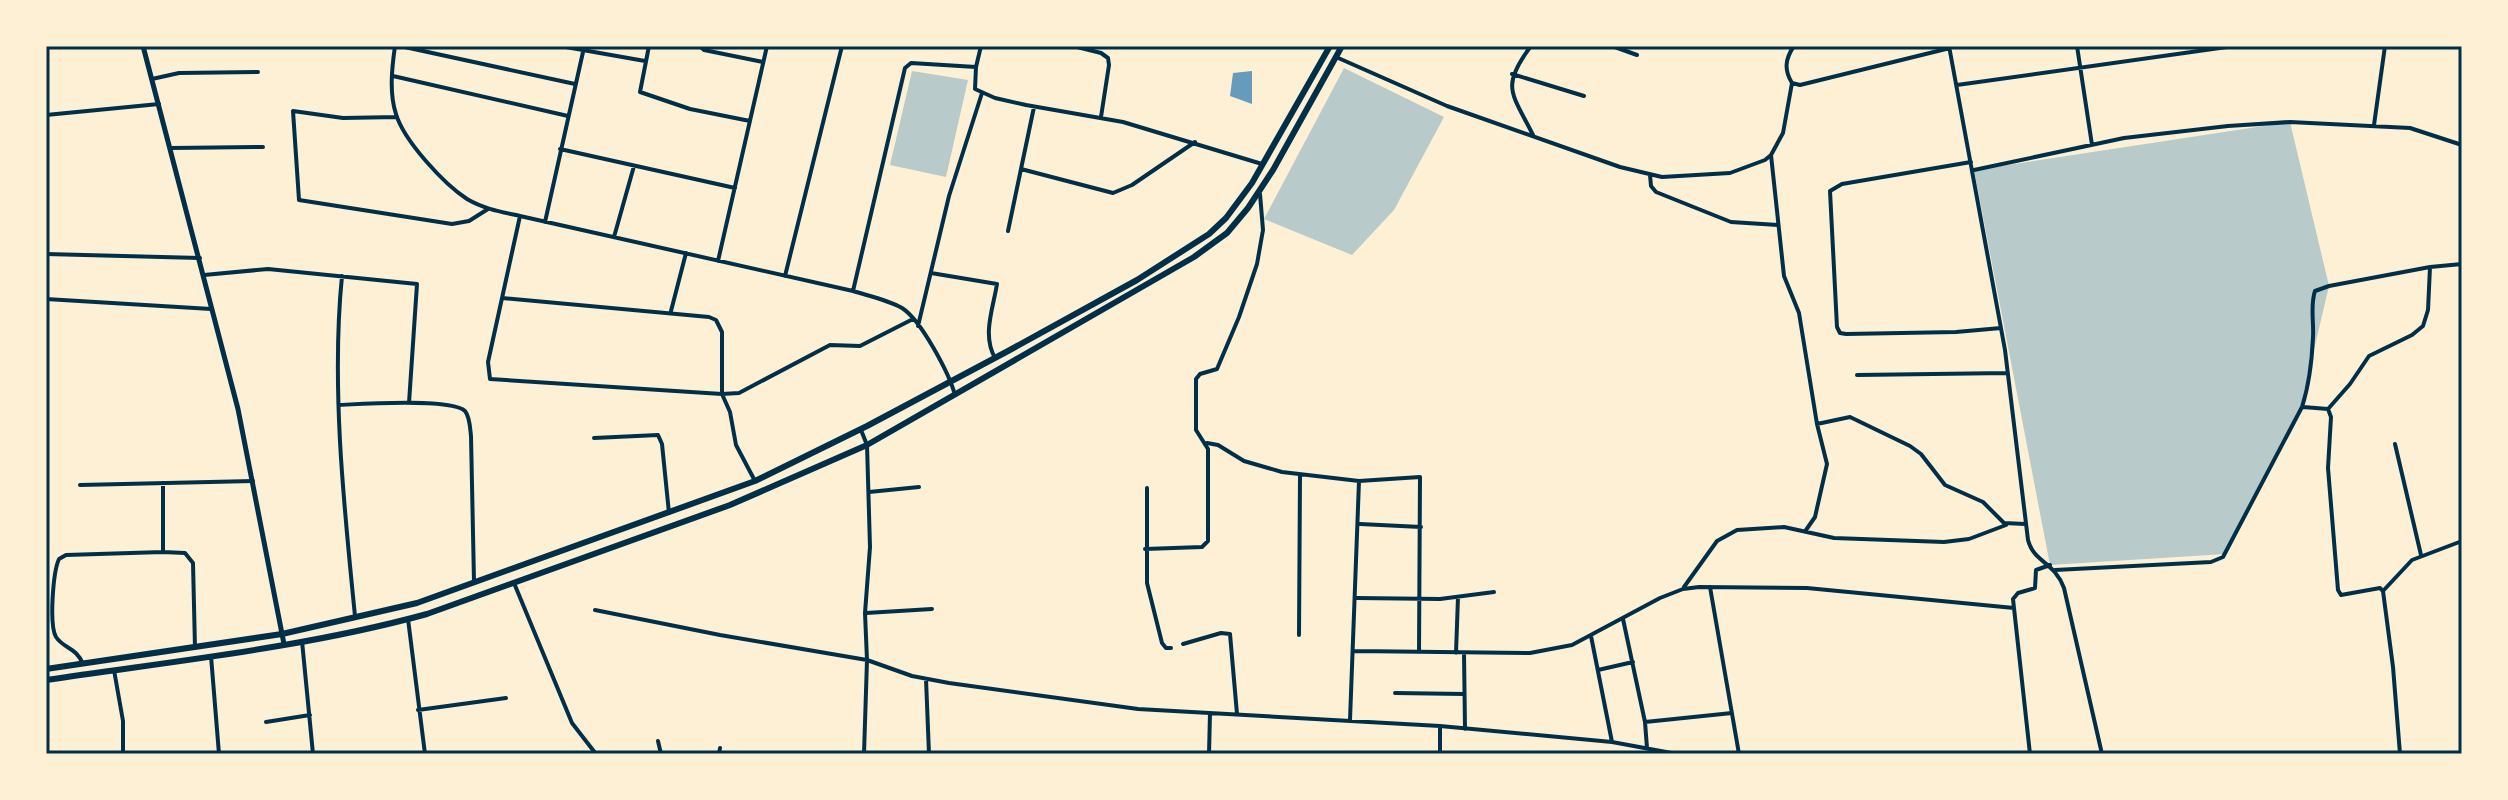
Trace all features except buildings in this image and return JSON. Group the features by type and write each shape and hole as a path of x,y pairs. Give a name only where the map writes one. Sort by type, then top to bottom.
{"main road":[{"path":"46,669 282,634 417,603 755,481 1008,351 1137,280 1209,234 1226,218 1263,164 1330,46"},
{"path":"46,680 302,641 408,619 761,493 867,445 1208,248 1239,220 1260,191 1342,46"}],"street":[{"path":"143,46 213,309 253,481 284,644"},
{"path":"575,84 398,46 393,101 397,117 418,150 466,198 488,209 853,291 898,306 918,326 951,381 955,395"},
{"path":"560,46 645,61"},
{"path":"649,46 640,92 690,109 750,121"},
{"path":"700,46 704,50 763,62"},
{"path":"718,261 767,46"},
{"path":"785,276 842,46"},
{"path":"981,46 974,86 982,93 1034,107 1101,117 1263,164"},
{"path":"1073,46 1101,53 1108,58 1101,117"},
{"path":"1531,46 1512,74 1513,94 1535,137"},
{"path":"1612,46 1637,55"},
{"path":"1794,46 1786,65 1792,83 1787,119 1771,155 1784,276 1799,313 1817,424 1827,464 1815,517 1806,530"},
{"path":"2077,46 2092,145"},
{"path":"1957,85 2234,46"},
{"path":"2374,125 2385,46"},
{"path":"1792,83 1806,83 1950,47 2001,328 2030,549 2055,570 2064,588 2102,754"},
{"path":"545,222 583,52"},
{"path":"1336,57 1447,106 1650,175 1673,177 1738,172 1771,155"},
{"path":"853,291 905,68 916,62 976,67"},
{"path":"152,79 179,73 258,72"},
{"path":"1512,74 1584,96"},
{"path":"393,76 568,116"},
{"path":"918,326 949,196 982,93"},
{"path":"46,115 159,104"},
{"path":"1008,231 1034,107"},
{"path":"397,117 343,118 293,111 299,200 452,224 469,221 488,209"},
{"path":"1974,170 2092,145 2228,126 2290,122 2410,128 2462,145"},
{"path":"1021,169 1113,193 1132,185 1195,142"},
{"path":"171,148 263,147"},
{"path":"560,149 735,188"},
{"path":"1972,162 1842,184 1830,191 1837,327 1840,333 1846,334 2001,328"},
{"path":"614,237 634,166"},
{"path":"1650,175 1651,186 1656,192 1731,222 1778,225"},
{"path":"1260,191 1263,230 1248,292 1217,369 1200,374 1196,379 1196,430 1207,443 1218,445 1236,458 1258,467 1359,481 1419,476 1422,483 1419,652"},
{"path":"520,216 488,362 487,372 494,381 739,393 830,345 860,346 913,319"},
{"path":"671,311 686,253"},
{"path":"46,254 200,258"},
{"path":"2055,570 2211,562 2223,557 2302,407 2313,339 2315,291 2430,267 2462,264"},
{"path":"2328,409 2369,356 2412,335 2423,326 2428,310 2430,267"},
{"path":"204,275 254,269 417,284 409,403"},
{"path":"931,273 997,284 987,336 995,358"},
{"path":"342,276 336,337 356,619"},
{"path":"502,298 671,311 709,317 720,325 722,394 730,412 736,445 755,481"},
{"path":"46,299 213,309"},
{"path":"1008,351 1013,363"},
{"path":"1857,375 2008,373"},
{"path":"339,405 409,403 456,407 465,411 468,418 475,583"},
{"path":"2302,407 2328,409"},
{"path":"2328,409 2331,417 2328,454 2332,534 2338,590 2341,595 2380,588 2383,591"},
{"path":"1817,424 1850,417 1910,446 1921,454 1945,485 1983,502 2006,525"},
{"path":"861,429 867,445 870,547 865,613 864,754"},
{"path":"594,438 658,435 662,444 669,513"},
{"path":"1145,549 1198,548 1206,544 1207,443"},
{"path":"2395,444 2421,555"},
{"path":"1299,635 1300,475"},
{"path":"80,485 253,481"},
{"path":"1350,720 1357,598 1359,481"},
{"path":"163,483 163,552"},
{"path":"869,492 919,487"},
{"path":"1147,488 1145,549 1151,604 1162,643 1166,648 1171,648"},
{"path":"1359,524 1421,527"},
{"path":"1683,589 1712,547 1730,532 1766,527 1806,530 1834,538 1944,542 1969,539 2006,525 2025,524"},
{"path":"2393,754 2400,754 2383,591 2407,564 2421,555 2462,541"},
{"path":"83,664 76,651 59,641 52,626 59,559 66,555 185,553 193,563 195,648"},
{"path":"2030,754 2014,595 2035,588 2036,570 2050,565"},
{"path":"514,583 572,723 596,754"},
{"path":"1354,651 1530,653 1563,648 1683,589 1710,586 1807,588 2014,608"},
{"path":"1710,586 1739,754"},
{"path":"1357,598 1419,600 1494,592"},
{"path":"1456,653 1458,597"},
{"path":"865,613 932,609"},
{"path":"595,610 867,660 926,679 1138,709 1440,726 1612,742 1677,754"},
{"path":"408,619 425,754"},
{"path":"1623,619 1645,722 1647,748"},
{"path":"1183,644 1221,633 1230,634 1237,714"},
{"path":"1591,636 1612,742"},
{"path":"302,641 313,754"},
{"path":"1464,653 1465,729"},
{"path":"211,656 219,754"},
{"path":"1598,670 1633,662"},
{"path":"114,670 123,721 123,754"},
{"path":"926,679 929,754"},
{"path":"1395,693 1464,694"},
{"path":"418,710 506,698"},
{"path":"1209,754 1210,713"},
{"path":"1645,722 1732,713"},
{"path":"266,722 310,715"},
{"path":"1440,726 1440,754"},
{"path":"658,741 661,754"}],"shaded area":[{"path":"1344,68 1444,117 1394,210 1352,255 1264,219"},
{"path":"912,71 968,80 946,177 890,165"},
{"path":"2290,122 2329,286 2299,413 2225,554 2050,565 1974,170"}],"water":[{"path":"1252,71 1252,104 1230,96 1233,73"}]}
